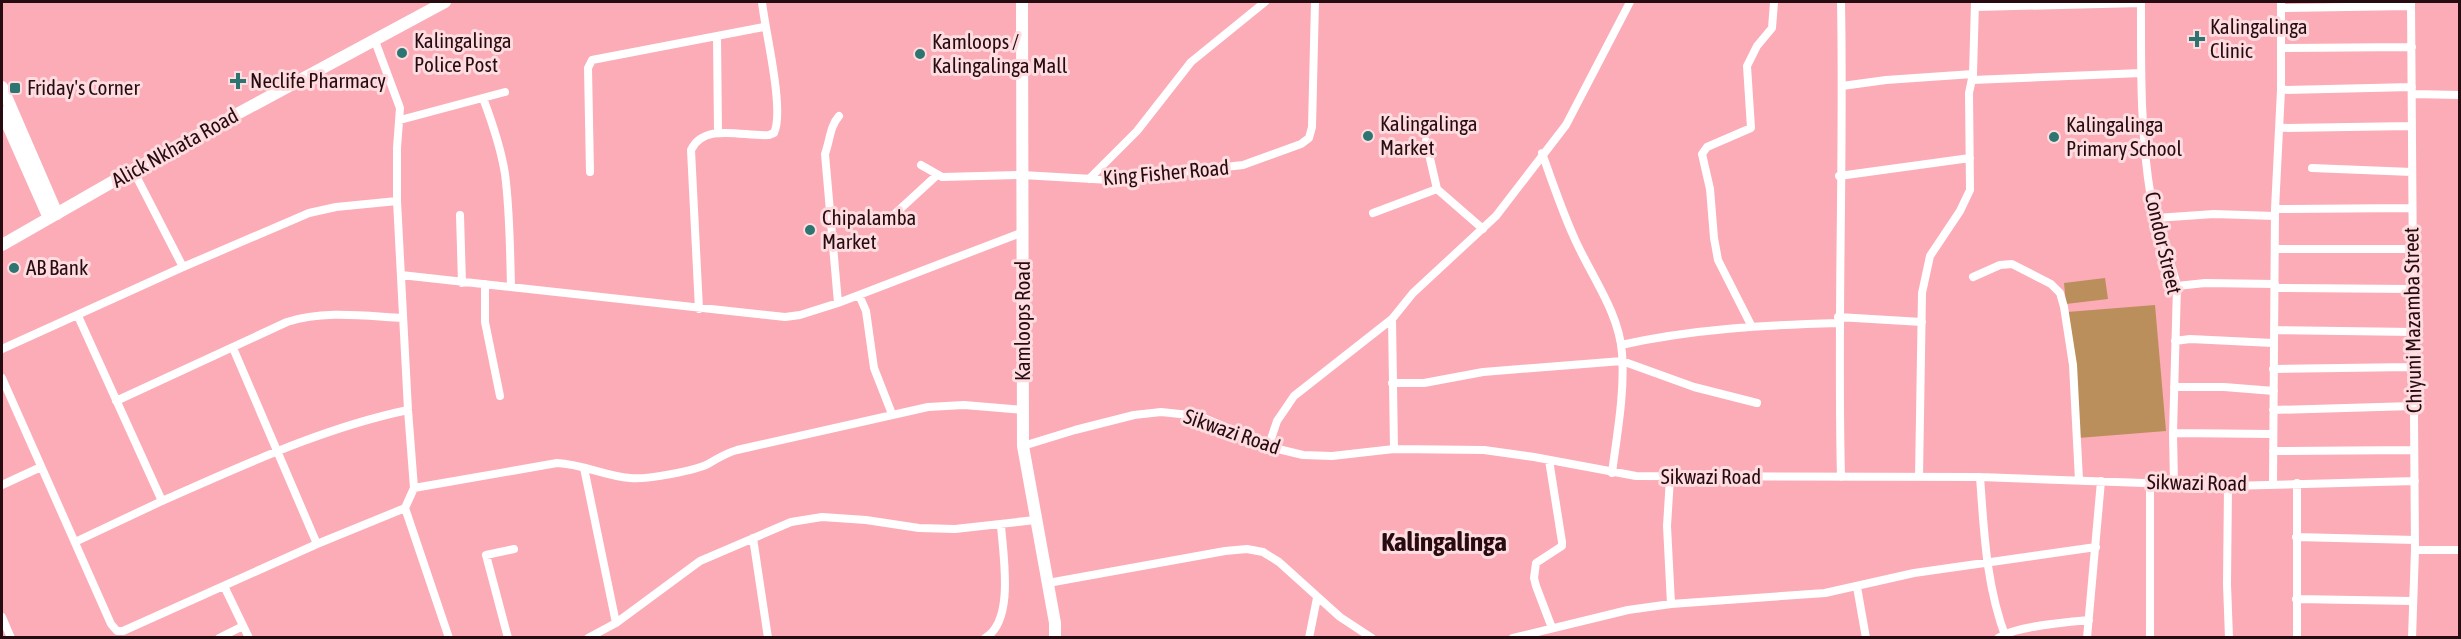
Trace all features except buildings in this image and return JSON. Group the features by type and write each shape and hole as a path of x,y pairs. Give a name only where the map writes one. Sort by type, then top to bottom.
{"main road":[{"name":"Alick Nkhata Road","path":"2,245 133,170 446,2"},
{"name":"Kamloops Road","path":"1022,2 1023,447 1055,623 1055,638"},
{"path":"2,87 53,216"},
{"path":"2,112 53,216"}],"street":[{"path":"699,309 691,150 703,135 709,133 769,135 774,133 778,125 777,98 764,27 762,2"},
{"path":"1089,179 1137,131 1191,62 1265,2"},
{"name":"King Fisher Road","path":"936,176 1022,175 1110,180 1243,165 1306,142 1311,135 1312,127 1315,2"},
{"path":"1269,445 1277,421 1294,396 1392,319 1413,293 1496,216 1542,153 1566,125 1630,2"},
{"path":"1752,327 1718,260 1713,238 1710,189 1702,154 1707,147 1745,133 1751,128 1747,66 1757,46 1772,28 1774,2"},
{"path":"1841,2 1838,320 1841,477"},
{"path":"1919,477 1922,293 1927,264 1970,190 1969,93 1973,77 1975,4 2141,2"},
{"name":"Condor Street","path":"2141,2 2144,147 2156,218 2177,286 2174,484"},
{"path":"2274,483 2273,343 2275,212 2281,90 2281,5 2411,4"},
{"name":"Chiyuni Mazamba Street","path":"2411,4 2411,249 2415,481 2412,638"},
{"path":"590,172 589,63 596,58 648,51 764,27"},
{"path":"717,37 718,134"},
{"path":"375,41 400,108 397,201 414,488 405,508 449,636 437,638"},
{"path":"2281,48 2412,47"},
{"path":"1842,86 1887,80 2141,73"},
{"path":"2281,90 2412,91 2460,95"},
{"path":"400,120 505,92"},
{"path":"483,98 494,128 505,172 511,287"},
{"path":"838,116 832,124 831,137 825,154 838,303"},
{"path":"2279,128 2412,126"},
{"path":"1426,141 1437,189 1483,229"},
{"path":"1542,153 1573,236 1608,306 1621,345 1622,384 1612,473"},
{"path":"1839,176 1970,158"},
{"path":"886,222 936,176 921,165"},
{"path":"2312,168 2412,172"},
{"path":"133,170 183,267"},
{"path":"1373,213 1437,189"},
{"path":"2,349 309,213 336,207 397,201"},
{"path":"2156,218 2411,208"},
{"path":"460,215 462,283"},
{"path":"401,275 785,317 800,315 838,303 1023,232"},
{"path":"2276,249 2411,249"},
{"path":"1972,277 2000,264 2012,264 2051,284 2060,293 2073,365 2079,480"},
{"path":"2177,286 2205,283 2413,289"},
{"path":"485,285 485,322 500,396"},
{"path":"859,295 866,311 874,368 892,414"},
{"path":"78,316 162,501"},
{"path":"117,400 304,316 404,318"},
{"path":"1392,319 1395,449"},
{"path":"1621,345 1666,336 1838,320 1922,322"},
{"path":"2274,330 2414,332"},
{"path":"2175,341 2190,339 2273,343"},
{"path":"233,348 317,544"},
{"path":"1392,383 1424,382 1483,372 1622,361 1694,387 1757,403"},
{"path":"2273,369 2412,367"},
{"path":"2,378 111,624 117,632 405,508"},
{"path":"2174,387 2224,387 2274,391"},
{"path":"414,488 541,465 570,464 628,478 648,478 707,465 723,454 737,450 892,414 940,406 975,405 1023,410"},
{"path":"2273,410 2414,406"},
{"path":"75,542 276,451 355,423 408,410"},
{"name":"Sikwazi Road","path":"1023,447 1075,430 1134,415 1161,412 1199,416 1291,453 1316,456 1395,449 1484,450 1612,473 1670,478 1980,477 2228,486 2415,481"},
{"path":"2173,434 2273,434"},
{"path":"2273,451 2414,450"},
{"path":"1549,460 1562,546 1536,563 1534,578 1552,628"},
{"path":"2,485 41,467"},
{"path":"584,468 616,623"},
{"path":"1980,477 1987,563 2003,636 2067,622 2089,620"},
{"path":"1670,478 1667,526 1671,604"},
{"path":"2088,638 2101,480"},
{"path":"2150,483 2150,638"},
{"path":"2297,483 2297,638"},
{"path":"2228,486 2229,638"},
{"path":"588,638 616,623 700,561 791,522 812,517 866,520 937,530 1035,520"},
{"path":"985,638 998,625 1003,610 1001,525"},
{"path":"2296,537 2415,540"},
{"path":"753,538 768,638"},
{"path":"1513,638 1628,610 1671,604 1825,593 1914,573 2096,548"},
{"path":"508,638 486,555 514,549"},
{"path":"1048,583 1247,549 1263,552 1279,562 1340,617 1372,638"},
{"path":"2415,549 2460,550"},
{"path":"224,586 249,638"},
{"path":"1857,587 1866,638"},
{"path":"1309,638 1317,598"},
{"path":"2296,599 2412,601"},
{"path":"2,616 11,638"},
{"path":"219,638 243,626"}],"shaded area":[{"path":"2105,278 2108,299 2066,304 2064,283"},
{"path":"2155,305 2166,431 2078,438 2067,312"}],"place":[{"name":"Kalingalinga Clinic","path":"2197,39"},
{"name":"Kalingalinga Police Post","path":"402,53"},
{"name":"Kamloops / Kalingalinga Mall","path":"920,54"},
{"name":"Neclife Pharmacy","path":"238,81"},
{"name":"Friday's Corner","path":"15,88"},
{"name":"Kalingalinga Market","path":"1368,136"},
{"name":"Kalingalinga Primary School","path":"2054,137"},
{"name":"Chipalamba Market","path":"810,230"},
{"name":"AB Bank","path":"14,268"}],"district":[{"name":"Kalingalinga","path":"1444,542"}]}
